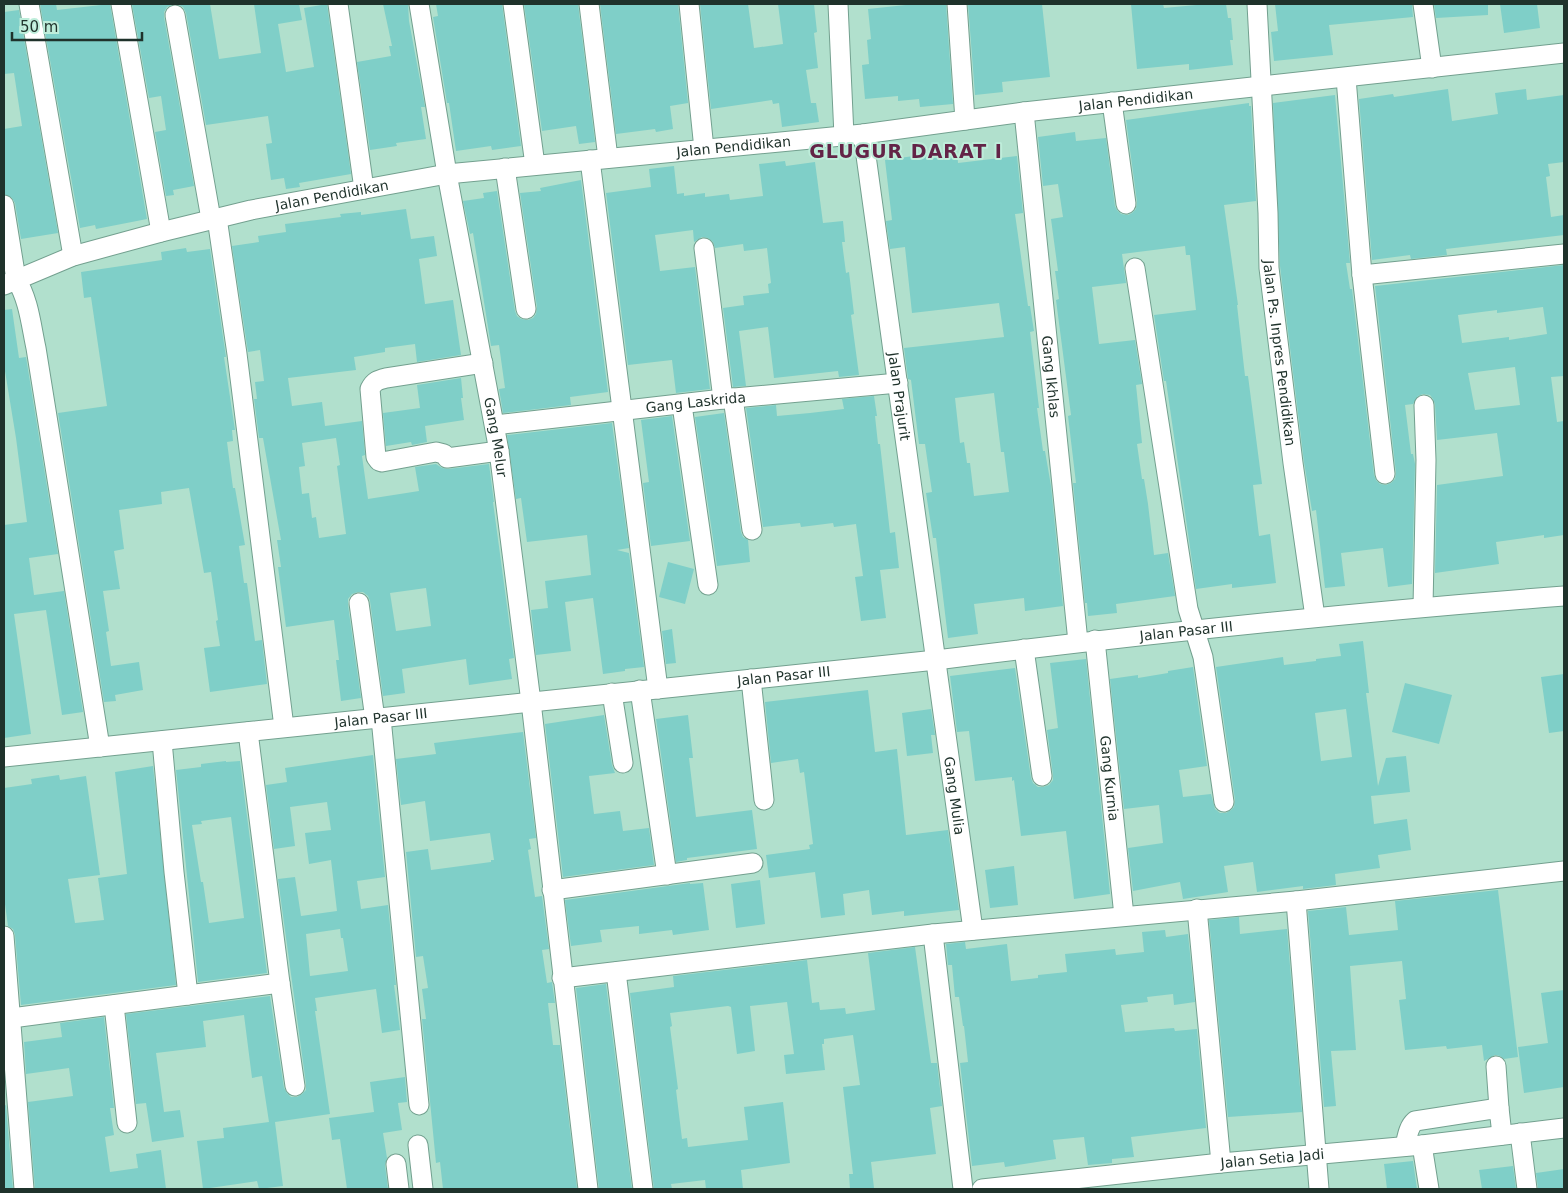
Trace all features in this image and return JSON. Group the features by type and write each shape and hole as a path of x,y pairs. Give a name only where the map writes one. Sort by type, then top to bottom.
{"street":[{"path":"29,4 73,256"},
{"path":"121,4 161,232"},
{"path":"338,4 364,189"},
{"name":"Gang Melur","path":"419,4 447,174 495,425 531,702 588,1189"},
{"path":"513,4 535,165"},
{"path":"589,4 599,159 667,875"},
{"path":"689,4 704,149"},
{"path":"838,4 844,136"},
{"path":"957,4 965,120"},
{"name":"Jalan Ps. Inpres Pendidikan","path":"1257,4 1269,268 1293,463 1315,617"},
{"path":"1423,4 1432,68"},
{"path":"175,15 214,218 236,354 284,727"},
{"name":"Jalan Pendidikan","path":"10,282 73,256 214,218 447,174 863,134 1024,112 1564,53"},
{"path":"1346,78 1362,275 1385,474"},
{"path":"1112,102 1126,204"},
{"name":"Gang Ikhlas","path":"1024,112 1086,641"},
{"name":"Jalan Prajurit","path":"863,134 936,660"},
{"path":"505,168 526,309"},
{"path":"4,205 10,282 22,289 36,348 100,747"},
{"path":"704,248 728,399 752,530"},
{"path":"1362,275 1564,254"},
{"path":"1135,268 1188,609 1203,657 1224,802"},
{"path":"483,363 386,378 373,383 370,389 376,457 382,462 436,452 444,454 447,458 498,451"},
{"name":"Gang Laskrida","path":"495,425 728,399 898,383"},
{"path":"682,405 708,585"},
{"path":"1423,607 1426,460 1424,405"},
{"name":"Jalan Pasar III","path":"4,757 936,660 1086,641 1315,617 1564,596"},
{"path":"359,603 378,718 419,1105"},
{"name":"Gang Kurnia","path":"1086,641 1124,916"},
{"path":"1024,649 1042,776"},
{"name":"Gang Mulia","path":"936,660 973,930"},
{"path":"751,679 764,800"},
{"path":"612,693 622,763"},
{"path":"248,732 295,1086"},
{"path":"162,741 188,995"},
{"path":"552,890 754,863"},
{"path":"562,978 933,934 1124,916 1197,913 1297,904 1564,870"},
{"path":"1297,904 1313,1123 1318,1155 1320,1189"},
{"path":"1197,913 1221,1163"},
{"path":"933,934 963,1189"},
{"path":"4,936 7,1019 24,1189"},
{"path":"616,972 643,1189"},
{"path":"7,1019 280,983"},
{"path":"114,1005 127,1123"},
{"path":"1496,1066 1498,1108 1511,1134 1527,1189"},
{"path":"1428,1189 1414,1146 1408,1134 1412,1124 1415,1121 1498,1108"},
{"name":"Jalan Setia Jadi","path":"982,1189 1110,1182 1221,1163 1414,1146 1564,1128"},
{"path":"418,1145 424,1189"},
{"path":"396,1164 399,1189"}],"building":[{"path":"40,4 56,4 57,10 110,4 147,219 96,229 95,225 80,228"},
{"path":"132,4 174,4 167,7 164,17 194,186 173,190 174,195 166,196 155,132 166,130 161,96 149,98"},
{"path":"174,4 210,4 219,59 261,53 254,4 299,4 302,20 278,24 286,72 314,67 304,8 327,4 351,174 299,183 300,187 286,189 284,178 271,180 266,144 272,143 268,116 206,125 186,13 183,7"},
{"path":"383,4 408,4 409,21 425,107 421,107 426,139 396,143 397,146 370,150 357,62 391,56 389,46 392,46"},
{"path":"436,4 502,4 521,146 492,150 491,146 456,151 433,17 438,16"},
{"path":"524,4 578,4 595,142 579,144 576,126 542,131"},
{"path":"600,4 678,4 688,103 670,106 673,129 656,132 655,129 616,134"},
{"path":"700,4 748,4 754,48 783,44 778,4 814,4 817,32 814,33 818,68 806,70 811,103 816,103 819,122 782,127 779,103 773,104 772,100 711,109"},
{"path":"915,4 946,4 953,104 920,107 919,99 898,101 898,96 865,99 862,65 869,64 867,40 871,39 868,9"},
{"path":"968,4 1042,4 1050,77 1002,82 1003,92 975,95"},
{"path":"1131,4 1163,4 1164,8 1226,4 1228,18 1231,18 1233,40 1230,40 1233,65 1189,70 1189,64 1137,69"},
{"path":"1275,4 1412,4 1413,17 1329,25 1333,55 1274,61 1271,32 1278,31"},
{"path":"1434,4 1488,4 1488,15 1436,18"},
{"path":"1500,4 1537,4 1540,28 1504,33"},
{"path":"19,10 58,233 21,239 15,203 12,198 4,194 4,129 22,126 14,73 4,74 4,12"},
{"path":"1448,89 1452,121 1498,114 1495,93 1526,89 1527,100 1564,95 1564,162 1548,164 1550,176 1546,177 1551,217 1564,215 1564,235 1446,249 1447,255 1411,259 1410,255 1372,260 1359,99 1393,94 1394,97"},
{"path":"1335,95 1350,263 1346,263 1350,289 1352,289 1374,475 1380,484 1386,485 1391,483 1395,479 1396,473 1375,286 1564,265 1564,376 1551,377 1557,422 1564,421 1564,535 1544,538 1544,535 1496,542 1499,564 1435,573 1437,485 1503,476 1497,433 1437,440 1435,404 1430,395 1423,394 1418,396 1413,404 1405,405 1411,454 1413,454 1415,464 1412,584 1388,587 1383,548 1341,553 1345,586 1325,588 1316,510 1312,511 1304,462 1280,266 1273,103","holes":["1543,307 1547,334 1509,340 1509,337 1462,343 1458,315 1497,310 1497,313","1515,367 1520,405 1475,410 1468,373"]},
{"path":"1249,103 1249,106 1251,106 1256,201 1224,205 1238,305 1245,376 1248,376 1262,484 1253,485 1259,536 1270,534 1276,583 1232,588 1232,584 1196,589 1166,381 1164,381 1154,315 1196,310 1190,255 1186,255 1185,246 1122,254 1126,283 1092,287 1099,344 1135,340 1142,384 1136,385 1142,443 1137,444 1142,479 1144,479 1148,504 1154,555 1168,553 1175,596 1116,604 1117,613 1088,616 1087,603 1085,603 1073,483 1076,483 1068,416 1071,415 1056,300 1059,299 1055,271 1058,271 1051,219 1063,217 1058,184 1043,186 1038,137 1075,132 1076,141 1106,138 1115,206 1121,214 1128,215 1136,209 1137,202 1126,120"},
{"path":"957,150 958,163 1017,156 1023,213 1015,214 1028,306 1030,306 1034,331 1030,332 1039,408 1037,408 1043,451 1045,451 1051,486 1063,606 1025,611 1024,598 974,604 978,634 948,638 936,538 933,538 926,493 932,492 925,444 919,444 911,380 908,379 904,348 1004,337 999,303 912,313 905,247 890,249 886,221 892,220 885,160","holes":["994,393 1001,452 1004,452 1009,492 974,496 970,463 967,463 964,442 960,443 955,398"]},
{"path":"785,161 786,166 815,162 823,223 843,221 845,242 842,242 846,273 849,272 854,314 851,315 859,375 839,377 838,371 774,378 768,327 739,331 746,386 733,387 723,308 744,305 743,296 769,293 768,284 771,283 767,248 744,251 743,244 715,248 713,242 708,238 702,237 694,242 693,230 655,235 660,271 695,267 710,389 676,393 672,360 628,365 606,193 651,187 649,169 674,166 677,194 684,193 684,196 705,193 705,197 729,194 730,200 763,196 759,164"},
{"path":"581,180 608,392 570,397 571,405 503,413 499,389 505,388 499,345 491,346 473,233 470,234 463,201 484,198 483,193 497,191 515,311 521,319 528,320 536,314 537,307 520,193 541,191 540,188"},
{"path":"406,209 411,239 434,236 437,256 419,259 425,304 453,300 461,355 417,362 415,344 385,348 385,352 354,357 356,370 288,378 292,406 322,402 325,426 362,421 365,455 362,456 368,499 419,491 415,467 436,464 448,469 489,464 514,658 509,659 512,679 469,685 466,659 402,669 405,693 383,696 370,601 363,592 358,592 352,594 348,599 348,605 361,698 341,701 336,660 339,660 334,620 286,627 278,567 281,567 277,540 281,540 263,438 259,438 254,399 257,399 255,382 264,381 260,350 248,352 232,246 259,242 258,236 286,232 285,224 341,217 340,214 361,212 361,215","holes":["336,438 340,465 337,466 346,534 319,538 316,517 312,518 309,493 302,494 299,467 305,466 302,443","426,588 431,626 396,631 390,593"]},
{"path":"186,248 187,252 210,249 235,430 232,430 233,441 227,442 233,488 235,488 245,545 239,546 244,583 247,583 255,641 262,640 267,684 210,692 204,648 220,646 216,621 218,620 211,572 204,573 189,488 161,492 162,504 119,510 124,549 114,551 120,589 103,591 109,631 106,632 111,666 139,662 143,690 115,695 116,701 104,702 58,413 107,406 91,297 84,298 81,272 162,260 161,252"},
{"path":"12,309 19,358 26,357 58,554 29,558 34,595 64,591 83,712 62,715 46,610 14,614 31,734 4,738 4,525 27,522 4,365 4,310"},
{"path":"461,378 464,420 425,426 427,442 412,445 411,442 386,446 383,413 420,408 417,385"},
{"path":"874,396 878,444 880,444 890,533 895,532 899,568 880,570 886,618 861,621 855,577 863,576 856,524 834,527 833,523 801,527 800,523 763,527 746,408 776,405 777,416 810,413 844,409 842,399"},
{"path":"724,413 741,532 743,537 748,540 750,562 717,566 695,417"},
{"path":"672,416 690,541 651,546 643,483 649,482 641,420"},
{"path":"612,423 629,548 617,550 629,553 644,667 603,674 593,598 565,602 571,651 536,655 531,610 548,608 545,581 591,575 587,535 527,542 521,498 516,499 507,435"},
{"path":"668,562 694,569 685,604 659,597"},
{"path":"672,629 676,663 666,664 662,631"},
{"path":"1363,641 1369,693 1366,693 1378,786 1386,758 1406,756 1410,792 1371,796 1374,824 1407,819 1411,850 1378,855 1380,868 1335,874 1336,885 1303,889 1303,886 1257,892 1253,862 1224,866 1228,892 1183,899 1180,882 1133,891 1128,848 1163,843 1159,805 1124,809 1110,679 1138,675 1138,678 1193,667 1207,766 1179,770 1183,797 1211,794 1215,809 1220,813 1226,813 1234,807 1235,800 1216,667 1283,657 1284,665 1316,661 1316,659 1341,656 1339,644","holes":["1346,709 1352,757 1321,761 1315,713"]},
{"path":"1086,659 1110,894 1074,899 1066,831 1021,836 1014,780 1012,781 1012,777 975,781 969,731 957,732 950,676 1015,668 1031,778 1038,787 1043,787 1049,785 1053,780 1047,730 1058,728 1050,663"},
{"path":"1564,674 1564,731 1549,733 1541,677"},
{"path":"1405,683 1452,695 1439,744 1392,732"},
{"path":"868,690 875,752 897,749 906,835 948,830 959,910 904,916 904,911 872,915 869,890 843,894 845,915 821,918 815,872 769,878 766,855 810,849 809,845 813,844 804,772 800,773 798,759 771,763 765,702"},
{"path":"931,709 935,735 931,735 933,753 907,756 902,713"},
{"path":"604,715 615,773 589,776 594,814 620,811 623,831 649,828 654,865 563,877 545,724"},
{"path":"688,715 693,758 689,758 696,817 752,810 757,849 687,858 687,860 676,862 656,719"},
{"path":"523,732 536,838 529,839 531,849 528,850 535,897 542,896 549,949 542,950 547,983 552,982 555,1003 548,1003 553,1045 560,1045 577,1189 443,1189 440,1162 436,1163 422,1019 426,1019 422,989 428,988 423,956 416,957 406,852 428,849 431,870 491,862 491,860 494,860 490,833 430,841 425,801 401,805 396,759 436,754 434,743"},
{"path":"373,755 385,877 357,881 361,909 388,905 396,985 394,985 400,1030 382,1033 376,989 315,998 317,1011 315,1011 330,1114 275,1122 283,1186 259,1189 257,1181 203,1189 197,1141 224,1138 223,1128 269,1122 262,1076 252,1078 244,1015 203,1021 206,1047 156,1053 164,1112 180,1110 184,1137 152,1142 146,1103 136,1104 126,1014 270,996 284,1088 291,1097 297,1097 306,1090 278,879 295,877 301,916 337,911 331,860 309,864 305,833 331,830 327,802 290,807 295,846 274,849 266,785 287,782 285,768","holes":["340,929 341,938 343,938 348,971 310,976 306,934"]},
{"path":"240,761 267,973 198,982 176,770 201,767 201,764","holes":["231,817 244,918 209,923 192,825 202,824 201,821"]},
{"path":"153,766 176,985 21,1005 15,935 13,929 8,926 4,897 4,788 32,784 31,779 59,775 60,780 86,776 100,875 68,879 75,923 104,920 98,878 127,874 115,772"},
{"path":"1014,866 1018,905 990,908 985,870"},
{"path":"760,880 765,924 736,928 731,884"},
{"path":"690,883 703,883 709,930 673,935 672,930 639,934 639,926 600,930 602,942 571,946 565,900"},
{"path":"1498,890 1518,1057 1504,1059 1495,1055 1484,1061 1482,1045 1447,1049 1446,1046 1405,1050 1399,1000 1406,999 1402,961 1350,966 1356,1050 1331,1051 1336,1106 1324,1107 1308,911 1346,907 1349,935 1398,930 1395,901"},
{"path":"1239,917 1240,934 1287,929 1302,1112 1228,1117 1209,920"},
{"path":"1165,930 1166,937 1188,934 1195,1002 1174,1005 1173,994 1147,997 1148,1002 1121,1005 1125,1032 1174,1028 1175,1031 1197,1029 1206,1128 1131,1137 1134,1157 1112,1159 1112,1163 1088,1165 1084,1137 1053,1140 1056,1159 1005,1167 1004,1162 972,1166 960,1063 968,1062 964,1026 959,997 955,997 952,965 948,965 946,944 965,942 966,949 1007,944 1011,981 1038,978 1038,975 1067,972 1065,954 1115,949 1116,955 1144,952 1142,932"},
{"path":"915,947 931,1063 937,1063 942,1106 930,1108 936,1154 871,1162 874,1188 850,1189 849,1174 853,1174 843,1087 860,1085 853,1035 824,1039 824,1044 822,1044 825,1070 786,1074 784,1055 794,1054 787,1002 750,1006 755,1051 737,1054 731,1007 670,1013 682,1139 687,1138 688,1147 748,1140 744,1107 783,1102 790,1163 741,1170 743,1189 706,1189 705,1180 671,1184 672,1189 654,1189 630,993 674,987 673,976 807,960 812,1003 819,1002 820,1010 845,1008 846,1014 875,1010 868,953"},
{"path":"606,984 632,1189 599,1189 576,988"},
{"path":"1564,990 1564,1087 1524,1093 1518,1047 1548,1043 1541,993"},
{"path":"104,1017 114,1108 110,1108 114,1135 105,1137 110,1172 138,1168 136,1154 161,1150 166,1189 35,1189 28,1102 73,1096 69,1068 26,1074 24,1042 62,1037 60,1023"},
{"path":"405,1077 407,1102 398,1103 402,1130 383,1133 387,1158 385,1165 388,1189 347,1189 340,1139 332,1140 329,1118 374,1112 370,1082"},
{"path":"6,1105 13,1189 4,1189 4,1106"},
{"path":"1413,1161 1417,1189 1387,1189 1384,1164"},
{"path":"1513,1166 1516,1189 1482,1189 1479,1170"},
{"path":"1564,1169 1564,1189 1538,1189 1536,1173"}],"district":[{"name":"GLUGUR DARAT I","path":"906,151"}]}
